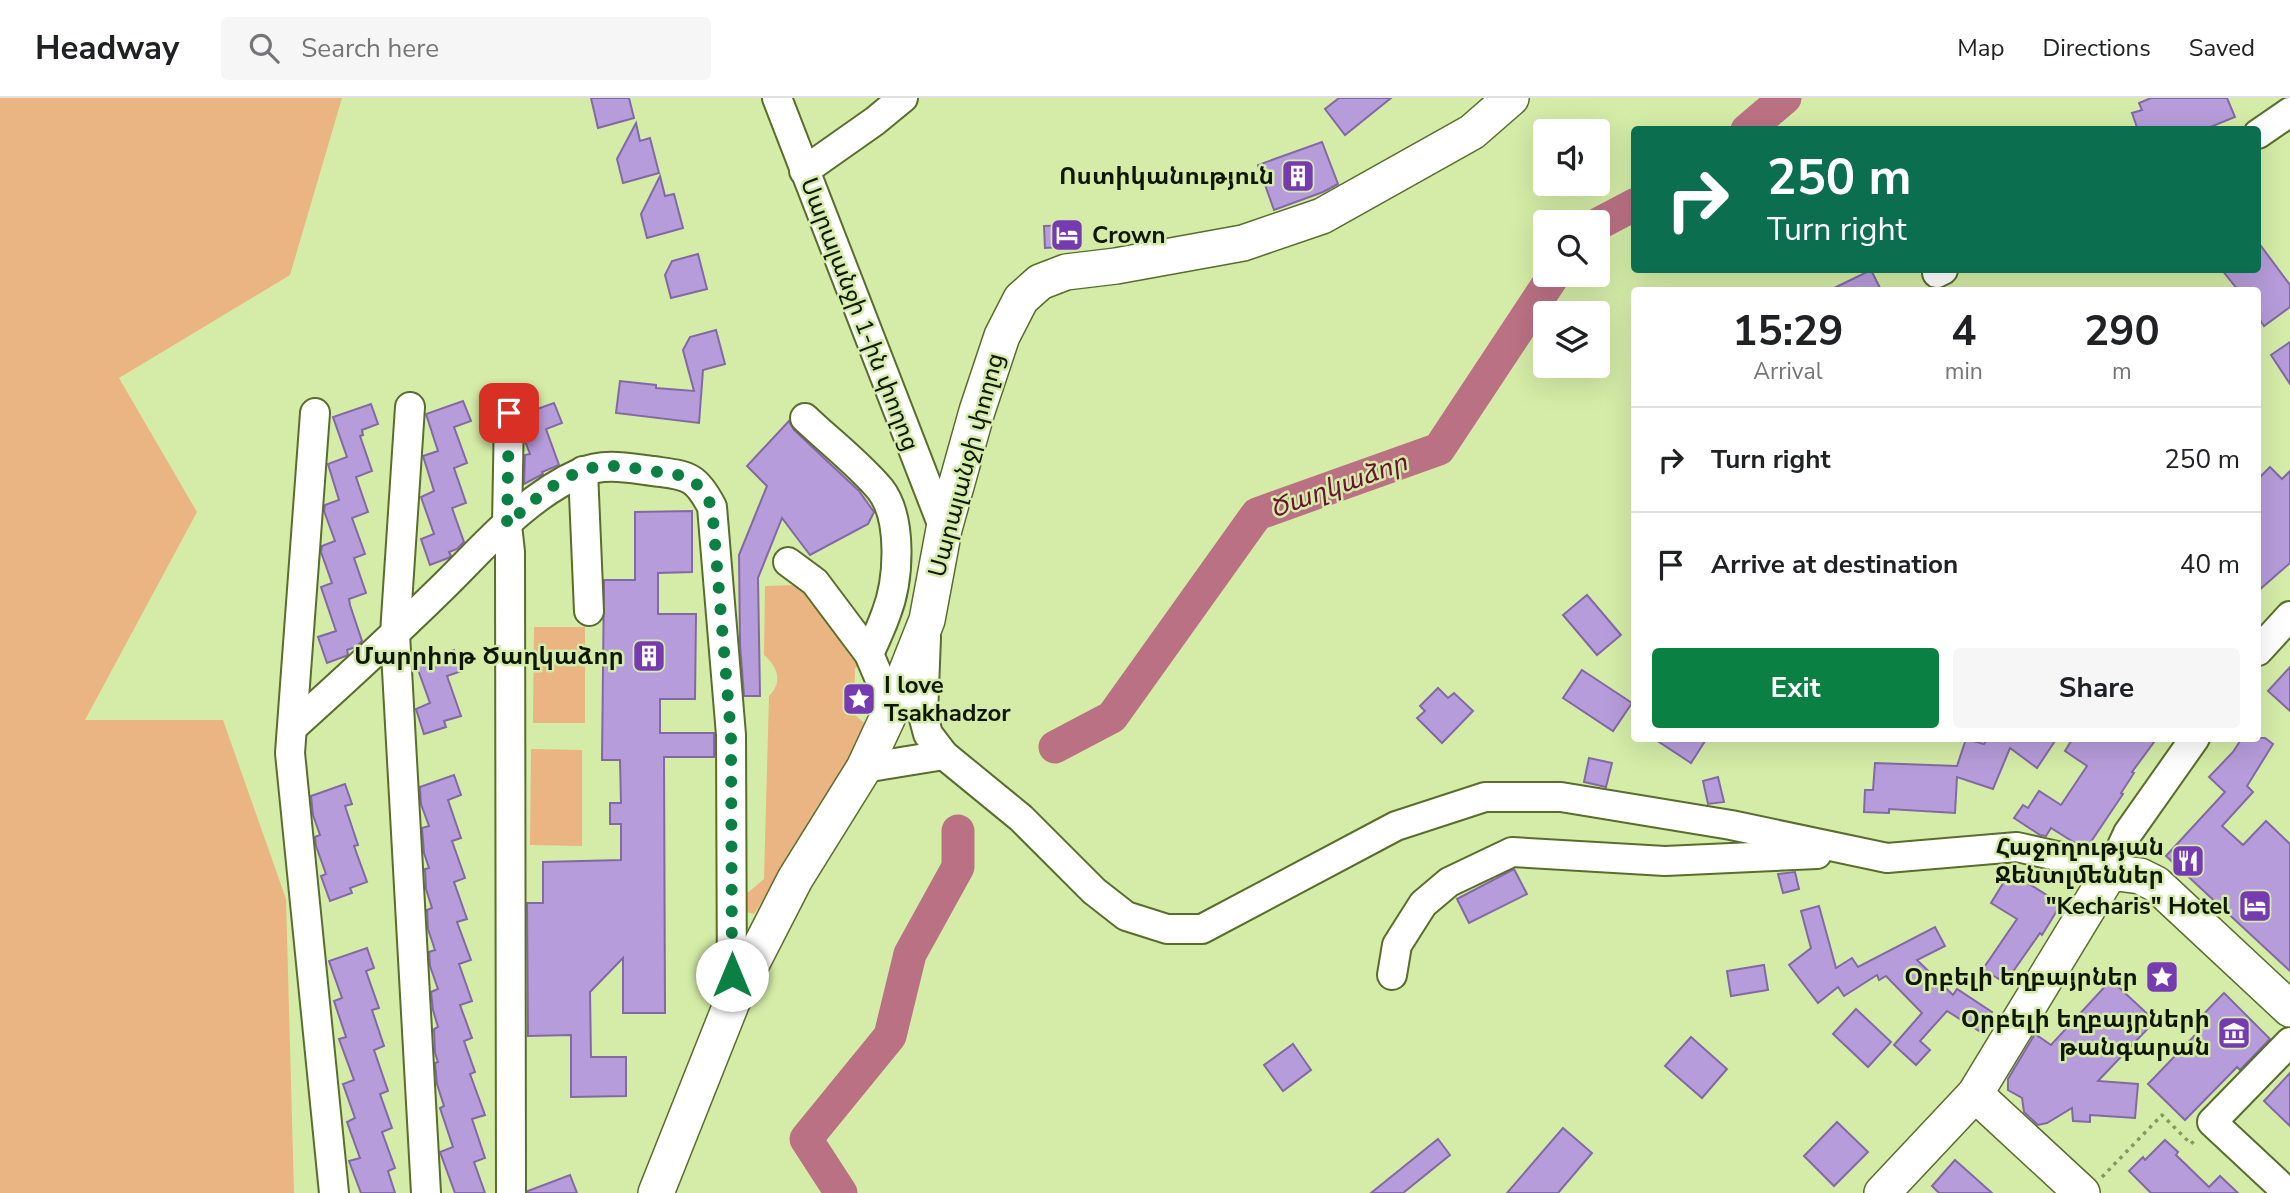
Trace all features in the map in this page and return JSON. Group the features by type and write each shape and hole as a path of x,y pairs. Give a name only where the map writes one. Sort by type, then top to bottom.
{"main road":[{"name":"Սարալանջի փողոց","path":"656,1193 732,1002 795,879 864,768 892,708 927,620 944,529 977,411 1002,336 1021,299 1040,282 1066,272 1243,243 1322,216 1472,132 1511,98"},
{"path":"1882,1193 1975,1094 2110,872 2140,876 2156,884 2290,1009"},
{"path":"1975,1094 2090,1188"}],"street":[{"name":"Սարալանջի 1-ին փողոց","path":"777,98 944,529"},
{"path":"804,171 866,128 903,98"},
{"path":"2261,132 2290,112"},
{"path":"410,407 395,634 426,1193"},
{"path":"315,413 290,753 334,1193"},
{"path":"509,413 507,525 510,552 510,1193"},
{"path":"805,418 881,491 894,519 895,581 887,612 869,654"},
{"path":"294,726 395,634 507,525 551,488 583,471 611,465 686,476 702,488 712,507 731,735 732,1002"},
{"path":"583,471 589,611"},
{"path":"788,562 816,582 869,654 892,708"},
{"path":"2261,649 2290,616"},
{"path":"927,620 923,715 928,734 944,755 1021,818 1094,891 1126,916 1167,929 1202,929 1396,825 1485,797 1561,797 1731,825 1887,858 2017,847 2088,863 2110,872 2128,833 2192,742"},
{"path":"864,768 944,755"},
{"path":"1391,975 1397,945 1423,904 1449,881 1512,852 1665,861 1855,852"},
{"path":"2288,1193 2212,1122 2290,1042"}],"path":[{"path":"2090,1188 2162,1115 2191,1144 2212,1122"}],"shaded area":[{"path":"0,98 342,98 290,275 119,378 197,512 85,720 223,720 286,899 294,1193 0,1193"},
{"path":"798,585 812,591 863,663 855,668 854,714 870,728 754,914 742,911 744,896 764,879 769,696 777,680 773,664 764,655 765,586"},
{"path":"534,627 585,627 585,723 533,723"},
{"path":"531,749 582,750 582,846 530,845"}],"building":[{"path":"591,98 629,98 634,118 598,128"},
{"path":"1339,98 1391,98 1345,135 1325,109"},
{"path":"2151,98 2227,98 2235,117 2213,126 2137,126 2132,113 2142,110 2139,103"},
{"path":"636,123 640,141 650,138 659,173 623,183 617,159"},
{"name":"Ոստիկանություն","path":"1322,142 1338,184 1274,210 1258,165"},
{"path":"660,176 665,196 674,194 683,228 647,238 641,214"},
{"path":"1076,225 1077,246 1045,248 1044,226"},
{"path":"2261,246 2290,285 2290,307 2264,326 2261,322 2261,287 2236,287 2224,273 2261,273"},
{"path":"698,254 707,289 671,298 665,275 672,261"},
{"path":"1865,273 1872,273 1880,287 1836,287"},
{"path":"716,330 725,364 703,370 699,423 616,413 620,381 656,385 656,388 694,391 683,350 690,337"},
{"path":"2290,342 2290,384 2271,355"},
{"path":"463,401 471,421 454,427 467,463 454,468 466,503 452,508 464,542 449,552 451,556 430,565 421,539 434,534 421,497 434,491 423,456 438,451 426,414"},
{"path":"554,403 562,423 546,429 559,465 524,484 525,455 530,454 525,441 526,413"},
{"path":"371,404 378,424 362,430 363,435 360,436 372,471 356,477 368,512 352,518 365,554 354,558 366,593 349,599 362,641 347,650 346,656 327,663 318,637 336,631 321,587 332,583 321,552 322,546 335,541 324,511 325,505 339,500 328,464 347,457 333,417"},
{"path":"789,421 794,430 859,491 874,512 868,524 810,555 782,518 758,578 760,696 744,696 740,644 739,555 767,486 747,466"},
{"path":"2270,467 2282,479 2290,471 2290,563 2261,588 2261,476"},
{"path":"692,511 692,572 658,573 658,614 696,614 695,699 660,699 660,733 714,733 714,757 664,757 665,1013 623,1013 623,958 590,992 591,1057 626,1057 626,1096 571,1097 571,1035 528,1036 527,903 543,903 543,862 621,860 621,824 610,824 610,803 621,803 620,760 602,760 604,580 635,580 635,512"},
{"path":"1587,595 1621,635 1597,655 1563,615"},
{"path":"454,650 462,671 447,676 461,716 444,721 446,727 424,734 416,709 430,703 416,664"},
{"path":"2290,667 2290,711 2268,691"},
{"path":"1582,670 1631,704 1613,731 1563,698"},
{"path":"1438,688 1448,698 1454,693 1473,711 1442,743 1417,718 1425,711 1420,706"},
{"name":"\"Kecharis\" Hotel","path":"2261,738 2265,738 2273,744 2247,786 2253,792 2222,826 2243,845 2266,821 2290,844 2290,971 2166,856 2225,792 2209,777 2239,742 2261,742"},
{"path":"1659,742 1704,742 1691,763"},
{"path":"1965,742 2054,742 2037,768 2010,748 1993,789 1957,777 1955,813 1889,809 1889,813 1864,812 1865,790 1873,790 1875,763 1957,766"},
{"path":"2071,742 2154,742 2132,772 2134,773 2121,793 2123,794 2088,846 2075,843 2051,828 2046,836 2040,835 2014,818 2023,805 2028,808 2039,791 2061,805 2087,766 2065,751"},
{"path":"1589,758 1612,763 1606,787 1584,782"},
{"path":"454,775 461,795 448,800 461,838 452,841 465,878 454,882 467,919 457,922 471,960 459,964 472,1001 460,1005 472,1038 464,1041 475,1072 470,1074 485,1115 472,1119 485,1158 474,1162 485,1193 455,1193 440,1152 453,1147 440,1108 444,1106 437,1084 435,1063 438,1062 434,1029 438,1027 431,992 438,989 430,966 429,952 435,950 428,929 427,910 432,908 426,889 425,869 429,868 424,853 422,828 429,826 421,804 420,787"},
{"path":"1718,777 1724,802 1708,804 1703,781"},
{"path":"345,784 352,804 345,806 358,845 354,846 367,882 350,888 352,893 330,901 321,876 326,874 316,846 315,837 320,835 313,815 311,796"},
{"path":"1514,869 1527,894 1469,923 1457,899"},
{"path":"1795,872 1799,889 1783,893 1778,874"},
{"path":"2010,872 2061,904 2042,935 2040,933 2005,983 1983,969 2017,919 1991,903"},
{"path":"1819,906 1836,968 1852,958 1858,967 1935,927 1945,946 1917,960 1953,995 1957,989 1992,1012 1979,1031 1947,1011 1920,1041 1930,1050 1916,1065 1894,1045 1922,1013 1886,976 1879,980 1877,975 1844,996 1838,987 1818,1003 1789,965 1811,948 1801,911"},
{"path":"367,948 374,968 366,971 379,1008 372,1010 384,1046 374,1050 388,1091 380,1094 392,1128 382,1132 395,1168 388,1171 395,1193 361,1193 349,1161 360,1158 347,1122 355,1118 343,1084 354,1080 339,1039 346,1037 334,1001 342,998 329,961"},
{"path":"1764,965 1768,990 1731,996 1727,971"},
{"path":"2111,980 2155,1021 2098,1081 2138,1084 2135,1118 2090,1115 2090,1122 2073,1121 2072,1108 2047,1123 2038,1125 2024,1112 2022,1098 2008,1090 2008,1079 2035,1034 2051,1045"},
{"path":"2224,993 2270,1039 2240,1070 2237,1067 2185,1120 2148,1084 2200,1030 2194,1024"},
{"path":"1856,1009 1891,1042 1868,1067 1833,1034"},
{"path":"1691,1037 1727,1069 1702,1098 1665,1066"},
{"path":"1293,1044 1311,1070 1283,1091 1264,1065"},
{"path":"2290,1073 2290,1126 2264,1101"},
{"path":"1837,1122 1868,1152 1834,1186 1804,1156"},
{"path":"1563,1128 1592,1153 1558,1193 1507,1193"},
{"path":"1438,1139 1450,1155 1403,1193 1371,1193"},
{"path":"2165,1140 2178,1152 2176,1155 2209,1187 2220,1176 2238,1193 2151,1193 2129,1171 2143,1157 2145,1160"},
{"path":"1955,1160 1992,1193 1939,1193 1932,1186"},
{"path":"570,1175 577,1193 528,1193 528,1191"}],"waterway":[{"name":"Ծաղկաձոր","path":"1752,126 1785,98"},
{"name":"Ծաղկաձոր","path":"1610,218 1631,207"},
{"name":"Ծաղկաձոր","path":"1055,747 1112,717 1257,514 1439,449 1546,287"},
{"name":"Ծաղկաձոր","path":"841,1193 806,1139 890,1036 910,954 958,867 958,831"}],"place":[{"name":"Ոստիկանություն","path":"1298,176"},
{"name":"Crown","path":"1067,235"},
{"name":"Մարրիոթ Ծաղկաձոր","path":"649,656"},
{"name":"I love Tsakhadzor","path":"859,699"},
{"name":"Հաջողության Ջենտլմեններ","path":"2188,861"},
{"name":"\"Kecharis\" Hotel","path":"2255,906"},
{"name":"Օրբելի եղբայրներ","path":"2162,977"},
{"name":"Օրբելի եղբայրների թանգարան","path":"2234,1033"}],"route":[{"path":"509,413 507,525 551,488 583,471 611,465 686,476 702,488 712,507 731,735 732,975"}]}
